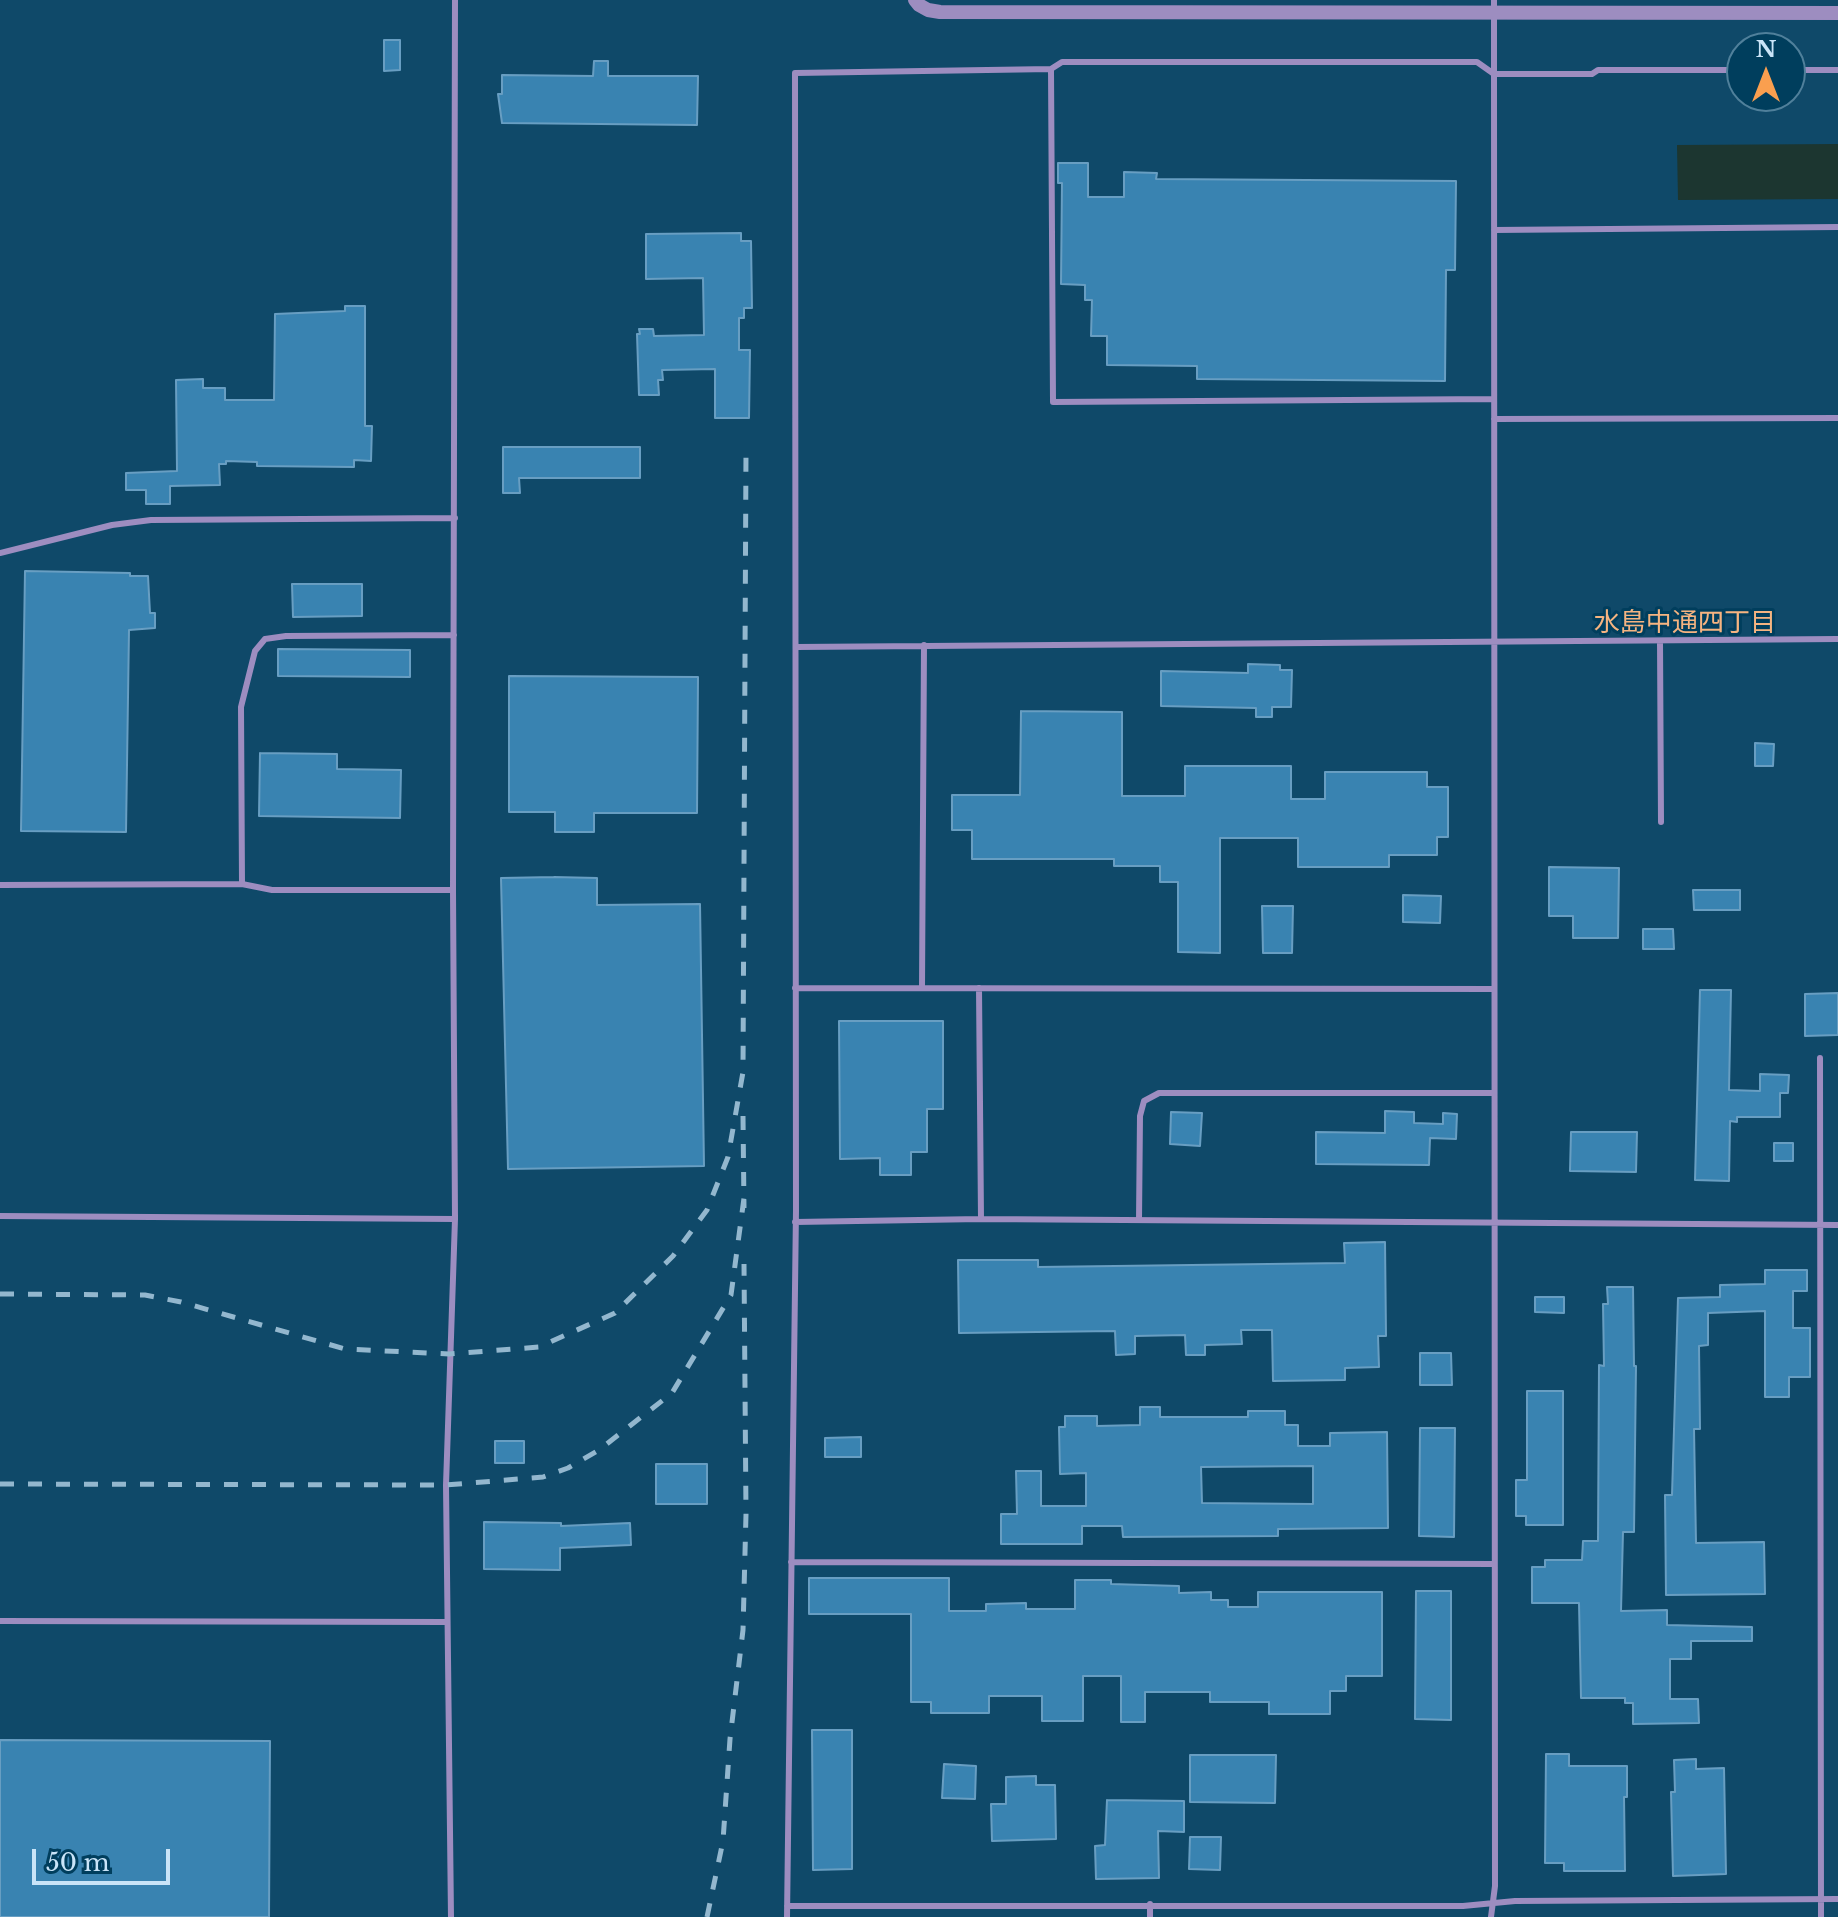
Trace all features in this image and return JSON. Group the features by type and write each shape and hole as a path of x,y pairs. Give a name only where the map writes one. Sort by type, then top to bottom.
{"street":[{"path":"915,0 928,10 940,12 1494,6 1838,13"}],"lane":[{"path":"451,1917 446,1622 447,1441 455,1219 455,0"},
{"path":"1491,1917 1494,6"},
{"path":"787,1917 795,1222 795,73 1051,69 1062,62 1477,62 1494,74 1726,70"},
{"path":"1051,69 1053,402 1494,399"},
{"path":"1806,70 1838,70"},
{"path":"1494,230 1838,227"},
{"path":"1494,419 1838,418"},
{"path":"0,553 112,525 151,520 455,518"},
{"path":"242,884 241,707 255,651 265,639 286,636 454,635"},
{"path":"796,647 1838,639"},
{"path":"1660,641 1661,822"},
{"path":"922,988 924,645"},
{"path":"0,885 242,884 272,890 453,890"},
{"path":"795,988 1494,989"},
{"path":"979,988 981,1219"},
{"path":"1820,1058 1821,1917"},
{"path":"1139,1220 1140,1116 1144,1101 1159,1093 1494,1093"},
{"path":"0,1216 455,1219"},
{"path":"795,1222 981,1219 1838,1225"},
{"path":"791,1562 1493,1564"},
{"path":"0,1621 446,1622"},
{"path":"787,1906 1463,1906 1493,1903 1838,1899"},
{"path":"1150,1904 1150,1917"}],"shaded area":[{"path":"1838,144 1838,199 1678,200 1677,145"}],"building":[{"path":"384,40 400,40 400,70 384,71"},
{"path":"594,61 608,61 608,76 698,76 697,125 502,123 498,94 502,94 502,75 593,76"},
{"path":"1058,163 1088,163 1088,197 1124,197 1124,172 1157,173 1156,179 1456,181 1455,270 1446,270 1445,381 1197,379 1197,366 1107,365 1107,336 1091,336 1092,300 1085,300 1085,285 1061,284 1062,183 1058,183"},
{"path":"741,233 741,241 751,241 752,308 744,308 744,318 739,318 739,350 750,350 749,418 715,418 715,369 662,370 663,380 658,380 659,395 639,395 639,329 653,329 654,336 704,335 703,278 646,279 646,234"},
{"path":"345,306 365,306 365,426 372,426 371,461 354,460 354,467 257,466 257,462 226,461 226,464 219,464 220,485 170,486 170,504 146,504 146,490 126,490 126,473 177,471 176,380 203,379 203,388 225,388 225,400 274,400 275,314 345,311"},
{"path":"503,447 640,447 640,478 519,478 520,493 503,493"},
{"path":"25,571 148,576 150,613 155,613 155,628 129,630 126,832 21,831"},
{"path":"292,584 362,584 362,616 293,617"},
{"path":"278,649 410,650 410,677 278,676"},
{"path":"1248,664 1280,665 1280,670 1292,670 1291,707 1272,707 1272,717 1256,717 1256,708 1161,706 1161,671 1248,673"},
{"path":"509,676 698,677 697,813 594,813 594,832 555,832 555,812 509,812"},
{"path":"1021,711 1122,712 1122,796 1185,796 1185,766 1291,766 1291,799 1325,799 1325,772 1427,772 1427,787 1448,787 1448,837 1437,837 1437,855 1389,855 1389,867 1298,867 1298,838 1220,838 1220,953 1178,952 1178,882 1160,882 1160,866 1114,866 1114,859 972,859 972,830 952,830 952,795 1020,795"},
{"path":"1755,743 1774,744 1773,766 1755,766"},
{"path":"260,753 337,754 337,769 401,770 400,818 259,816"},
{"path":"1549,867 1619,868 1618,938 1573,938 1573,916 1549,916"},
{"path":"501,878 597,878 597,905 700,904 704,1166 508,1169"},
{"path":"1693,890 1740,890 1740,910 1694,910"},
{"path":"1403,895 1441,896 1440,923 1403,922"},
{"path":"1262,906 1293,906 1292,953 1263,953"},
{"path":"1643,929 1673,929 1674,949 1643,949"},
{"path":"1700,990 1731,990 1729,1090 1760,1091 1760,1074 1789,1075 1788,1093 1780,1093 1780,1117 1737,1117 1737,1122 1730,1121 1729,1181 1695,1180"},
{"path":"1838,993 1838,1035 1805,1036 1805,994"},
{"path":"839,1021 943,1021 943,1109 927,1109 927,1152 911,1152 911,1175 880,1175 880,1158 840,1159"},
{"path":"1385,1111 1414,1112 1414,1123 1443,1124 1443,1113 1457,1114 1456,1139 1430,1138 1429,1165 1316,1164 1316,1132 1385,1133"},
{"path":"1171,1112 1202,1113 1200,1146 1170,1144"},
{"path":"1571,1132 1637,1132 1636,1172 1570,1171"},
{"path":"1774,1143 1793,1143 1793,1161 1774,1161"},
{"path":"1385,1242 1386,1336 1378,1336 1379,1367 1345,1368 1345,1380 1273,1381 1272,1330 1241,1330 1242,1344 1205,1345 1205,1355 1186,1355 1185,1335 1135,1336 1135,1354 1116,1355 1115,1331 959,1333 958,1260 1038,1260 1038,1267 1345,1263 1344,1243"},
{"path":"1765,1270 1807,1270 1807,1291 1793,1291 1793,1328 1810,1328 1810,1377 1789,1377 1789,1397 1765,1397 1765,1311 1708,1313 1708,1345 1699,1346 1700,1429 1694,1429 1696,1543 1764,1542 1765,1594 1666,1595 1665,1495 1672,1495 1678,1298 1720,1297 1720,1285 1765,1284"},
{"path":"1607,1287 1633,1287 1636,1366 1634,1532 1623,1532 1621,1611 1667,1610 1667,1625 1752,1627 1752,1641 1691,1641 1691,1659 1670,1659 1670,1699 1698,1699 1699,1723 1633,1724 1633,1703 1625,1703 1625,1698 1581,1698 1579,1603 1532,1603 1532,1567 1545,1567 1545,1560 1582,1560 1583,1541 1598,1541 1599,1365 1604,1366 1603,1304 1608,1304"},
{"path":"1535,1297 1564,1297 1564,1313 1535,1312"},
{"path":"1420,1353 1451,1353 1452,1385 1420,1385"},
{"path":"1527,1391 1563,1391 1563,1525 1526,1525 1526,1516 1516,1516 1516,1480 1527,1480"},
{"path":"1140,1407 1160,1407 1160,1417 1248,1417 1248,1411 1285,1411 1285,1425 1298,1425 1298,1446 1330,1446 1330,1433 1387,1432 1388,1528 1278,1529 1278,1536 1123,1537 1122,1526 1082,1526 1082,1544 1001,1544 1001,1514 1017,1514 1016,1471 1041,1471 1041,1506 1086,1506 1086,1473 1060,1474 1059,1427 1065,1427 1065,1416 1097,1416 1097,1426 1140,1425","holes":["1313,1466 1313,1504 1202,1503 1201,1467"]},
{"path":"1420,1428 1455,1428 1454,1537 1419,1536"},
{"path":"861,1437 861,1457 825,1457 825,1438"},
{"path":"495,1441 524,1441 524,1463 495,1463"},
{"path":"656,1464 707,1464 707,1504 656,1504"},
{"path":"484,1522 561,1523 561,1526 630,1523 631,1545 560,1548 560,1570 484,1569"},
{"path":"809,1578 949,1578 949,1611 986,1611 986,1604 1026,1603 1026,1609 1075,1609 1075,1580 1179,1586 1179,1593 1211,1592 1211,1600 1228,1600 1228,1607 1258,1607 1258,1592 1382,1592 1382,1676 1346,1676 1346,1691 1330,1691 1330,1714 1269,1714 1269,1702 1210,1702 1210,1692 1145,1692 1145,1722 1121,1722 1121,1676 1083,1676 1083,1721 1042,1721 1042,1696 989,1696 989,1713 931,1713 931,1702 911,1702 911,1614 809,1614"},
{"path":"1416,1591 1451,1591 1451,1720 1415,1719"},
{"path":"812,1730 852,1730 852,1869 813,1870"},
{"path":"0,1740 270,1741 269,1917 0,1917"},
{"path":"1546,1754 1569,1754 1569,1766 1627,1766 1627,1797 1624,1797 1625,1871 1564,1871 1564,1863 1545,1863"},
{"path":"1190,1755 1276,1755 1275,1803 1190,1802"},
{"path":"1696,1759 1696,1769 1724,1768 1726,1874 1673,1876 1671,1792 1675,1792 1674,1760"},
{"path":"944,1764 976,1766 975,1799 942,1798"},
{"path":"1036,1776 1036,1785 1055,1785 1056,1839 992,1841 991,1804 1006,1804 1006,1777"},
{"path":"1107,1800 1184,1801 1184,1832 1158,1831 1159,1878 1096,1879 1095,1846 1105,1845"},
{"path":"1190,1837 1221,1837 1220,1870 1189,1869"}],"railway":[{"path":"0,1294 145,1295 181,1302 345,1349 449,1354 539,1347 615,1313 673,1256 707,1210 728,1157 743,1072 746,451"},
{"path":"743,1116 744,1208"},
{"path":"0,1484 446,1485 543,1477 568,1468 599,1450 672,1393 731,1295 744,1198"},
{"path":"707,1917 723,1841 730,1739 743,1630 746,1514 744,1264"}],"district":[{"name":"水島中通四丁目","path":"1685,624"}]}
